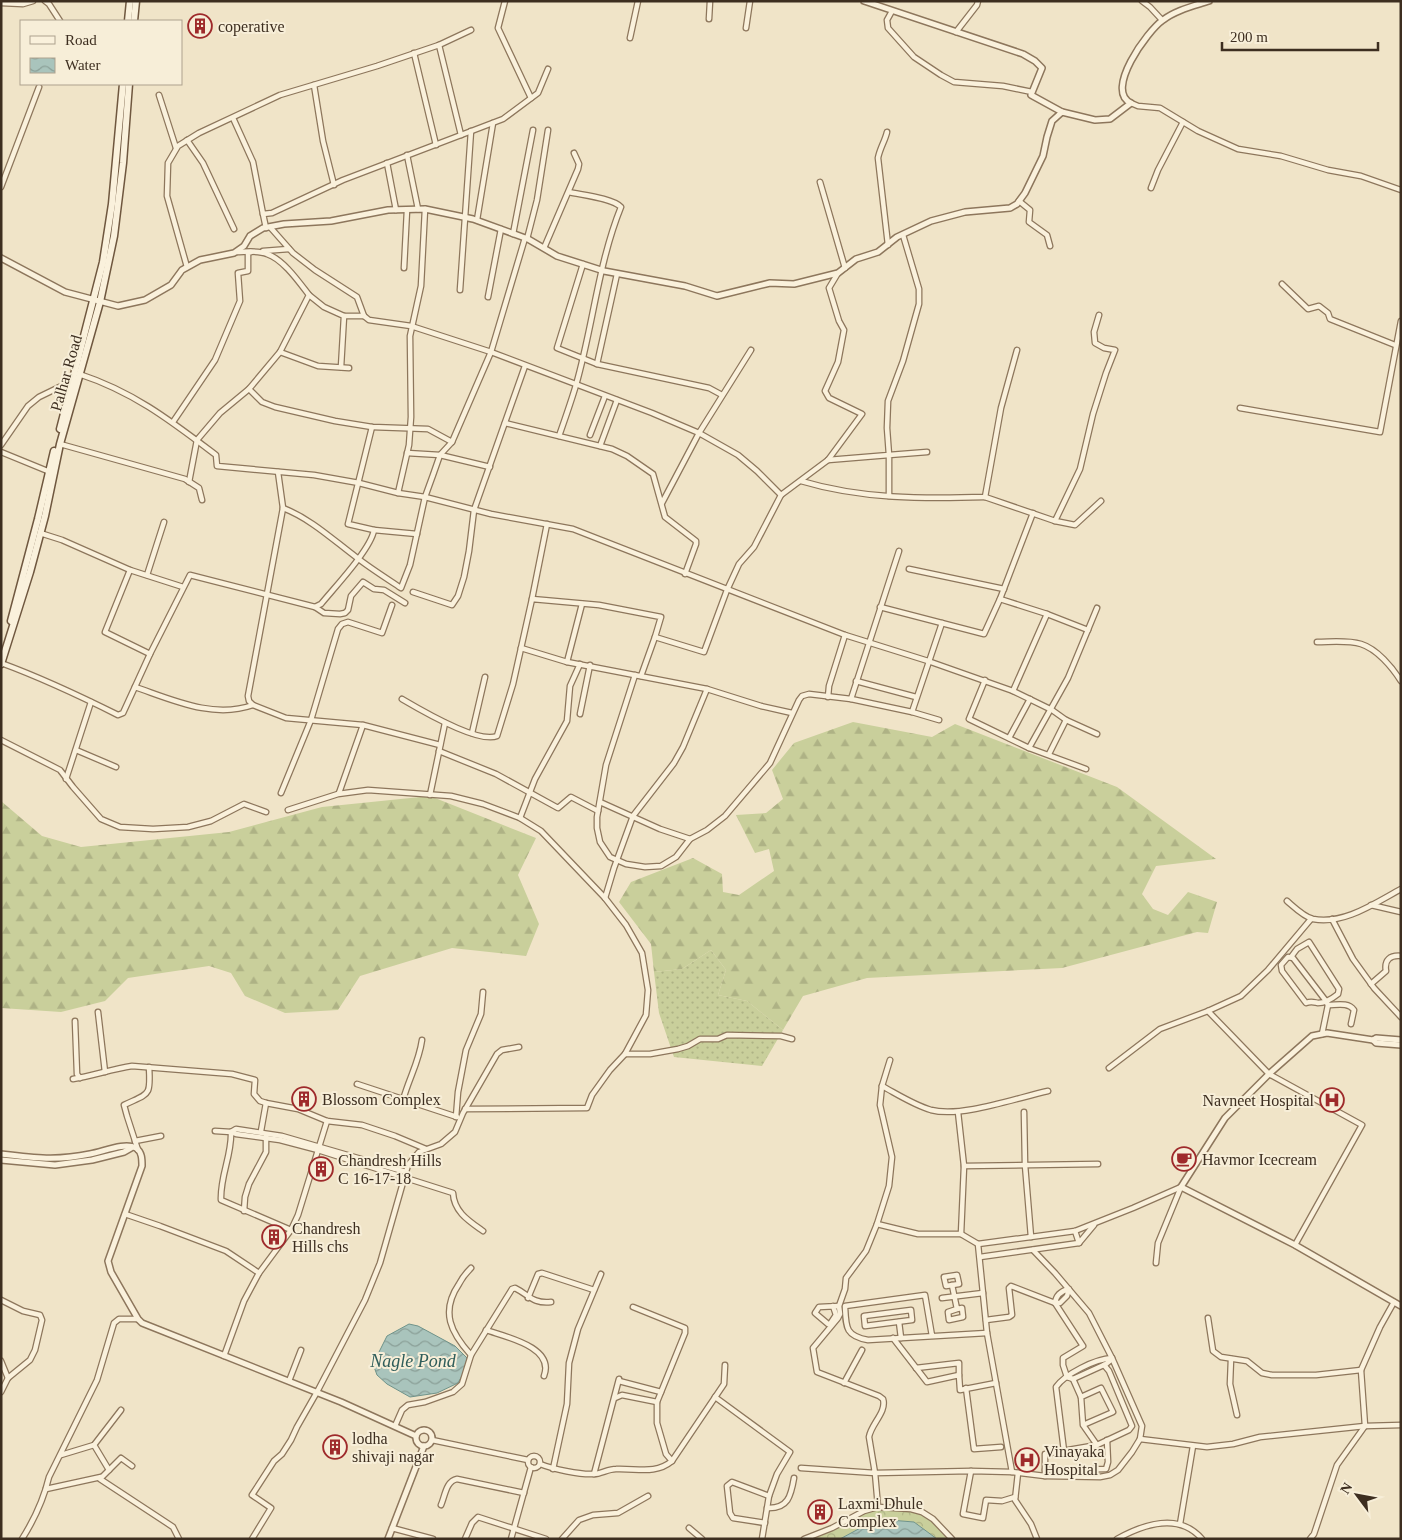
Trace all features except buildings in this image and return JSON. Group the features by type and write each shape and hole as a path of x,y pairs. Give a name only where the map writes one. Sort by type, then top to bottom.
{"main road":[{"path":"128,20 130,1"},
{"path":"134,20 136,1"},
{"name":"Palhar Road","path":"1,650 51,472 72,381 97,302 112,204 123,85"},
{"name":"Palhar Road","path":"1,664 30,572 40,533 51,472 79,374 115,227 123,164 129,85"}],"street":[{"path":"1,3 23,4 33,1"},
{"path":"45,1 59,20"},
{"path":"505,1 498,28 531,98"},
{"path":"630,38 638,1"},
{"path":"709,19 710,1"},
{"path":"746,28 750,1"},
{"path":"864,1 1023,54 1042,68 1030,95 1062,112 1095,120 1110,119 1131,104"},
{"path":"956,32 978,1"},
{"path":"1142,1 1162,20"},
{"path":"1209,1 1162,20 1138,48 1123,80 1123,95 1126,101 1138,106 1160,108 1198,131 1238,149 1281,156 1328,170 1361,176 1401,190"},
{"path":"892,10 888,20 888,28 914,57 941,76 954,82 1003,86 1032,92"},
{"path":"187,267 167,196 168,163 176,148 199,133 280,95 439,45 471,30"},
{"path":"439,45 461,135"},
{"path":"414,53 436,144"},
{"path":"263,214 272,213 343,180 503,119 538,93 548,69"},
{"path":"314,85 323,141 334,185"},
{"path":"1,187 39,87"},
{"path":"159,95 176,148"},
{"path":"655,636 704,652 726,590 738,564 754,547 781,495 828,460 862,414 829,398 825,391 838,362 844,330 828,288 838,273 856,259 878,252 903,234 931,221 965,212 1010,208 1019,201 1040,163 1052,121 1062,112"},
{"path":"233,118 253,162 263,214 268,227 289,249 315,270 357,297 364,316 369,320 411,326 491,352 698,433 738,455 781,495"},
{"path":"1151,188 1158,170 1183,122"},
{"path":"477,220 493,123"},
{"path":"513,234 534,130"},
{"path":"283,508 313,523 358,559 401,588 410,565 426,497 440,455 452,442 491,352 537,200 548,130"},
{"path":"460,290 471,131"},
{"path":"887,132 885,141 880,146 878,158 888,245"},
{"path":"187,140 203,163 234,229"},
{"path":"544,248 569,192 579,164 574,153"},
{"path":"407,155 418,209"},
{"path":"387,163 396,210"},
{"path":"820,182 845,268"},
{"path":"560,436 576,384 601,270 612,230 621,207 618,204 569,192"},
{"path":"1019,201 1030,210 1029,222 1047,235 1050,246"},
{"path":"398,493 407,453 410,427 411,326 416,313 421,286 425,209"},
{"path":"236,252 244,246 250,236 268,227 330,221 396,210 425,209 477,220 526,238 557,256 601,270 685,286 717,296 770,283 794,284 838,273"},
{"path":"404,268 407,210"},
{"path":"488,297 501,229"},
{"path":"889,496 888,402 903,361 919,304 919,289 903,234"},
{"path":"248,253 289,249"},
{"path":"1,258 65,292 118,306 144,300 171,285 182,270 200,260 236,252 268,254 294,275 309,295 324,307 344,316 364,316"},
{"path":"173,422 214,360 240,301 238,273 248,271 248,253"},
{"path":"583,264 557,348 597,364 709,388 722,395"},
{"path":"597,364 617,274"},
{"path":"1282,284 1308,309 1319,306 1328,313 1330,319 1395,345"},
{"path":"189,482 196,440 220,413 249,389 280,352 309,295"},
{"path":"1055,521 1080,469 1093,414 1115,350 1104,348 1095,343 1094,332 1098,315"},
{"path":"340,367 344,316"},
{"path":"1240,408 1380,432 1401,321"},
{"path":"662,503 698,433 751,350"},
{"path":"985,497 1002,408 1017,350"},
{"path":"280,352 318,366 349,368"},
{"path":"413,592 452,605 458,596 470,551 474,510 525,366"},
{"path":"79,374 106,383 141,401 173,422 216,455 217,466 314,474 398,493 426,497 474,510 572,529 845,636 928,661 1013,691 1052,710 1066,720 1097,734"},
{"path":"1,445 28,406 39,397 72,381"},
{"path":"249,389 262,402 274,407 335,421 372,427 428,429 452,442"},
{"path":"590,435 605,396"},
{"path":"600,446 617,400"},
{"path":"505,423 600,446 627,456 653,474 665,517 696,541 685,574"},
{"path":"372,427 348,524 374,530 417,534"},
{"path":"60,444 189,482 199,488 202,500"},
{"path":"1,452 51,472"},
{"path":"828,460 927,452"},
{"path":"407,453 440,455 490,466"},
{"path":"278,472 283,508 248,696 249,701 253,705 286,718 364,725 440,746"},
{"path":"801,481 824,488 864,494 941,498 985,497 1055,521 1075,525 1101,501"},
{"path":"880,607 984,634 1000,600 1033,513"},
{"path":"147,576 164,522"},
{"path":"402,699 445,722 472,733 493,738 497,736 513,684 547,524"},
{"path":"315,607 321,604 358,559 371,541 374,530"},
{"path":"40,533 62,540 130,570 183,587"},
{"path":"851,699 899,551"},
{"path":"909,569 1004,589"},
{"path":"130,570 106,632 150,654"},
{"path":"1,664 46,680 121,715 190,576 315,607 328,614 347,612 351,596 363,582 374,589 384,590 405,603"},
{"path":"532,600 599,605 661,617 641,676"},
{"path":"1000,600 1047,614 1088,630"},
{"path":"567,662 582,604"},
{"path":"281,793 311,720 338,629 342,624 348,622 382,633 392,605"},
{"path":"1030,748 1052,710 1097,608"},
{"path":"1013,691 1047,614"},
{"path":"912,712 942,623"},
{"path":"828,697 829,686 845,636"},
{"path":"1318,642 1362,644 1392,667 1401,681"},
{"path":"521,648 567,662 707,689 792,714"},
{"path":"520,818 548,753 567,721 570,686 580,664"},
{"path":"580,714 590,665"},
{"path":"635,675 606,765 597,828 600,842 610,857 645,867 660,866 676,857 690,839 707,830 725,816 770,763 802,696 808,694 851,699 912,712 938,720"},
{"path":"472,733 485,677"},
{"path":"984,680 969,719 1030,748 1086,769"},
{"path":"856,681 916,698"},
{"path":"135,687 210,710 229,710 253,705"},
{"path":"606,898 633,816 674,763 683,747 707,689"},
{"path":"1010,738 1030,699"},
{"path":"66,779 91,702"},
{"path":"1049,754 1066,720"},
{"path":"430,795 445,722"},
{"path":"339,794 364,725"},
{"path":"1,740 60,770 101,819 120,827 153,829 188,827 211,821 244,804 266,812"},
{"path":"76,750 116,767"},
{"path":"439,751 496,774 558,808 571,797 598,811"},
{"path":"288,810 339,794 368,790 451,796 484,804 520,818 541,831 606,898 626,925 642,953 648,990 646,1016 625,1054 596,1089 587,1108 465,1109"},
{"path":"600,802 660,829 690,839"},
{"path":"1287,901 1311,919 1338,919 1371,905 1401,889"},
{"path":"1371,905 1401,912"},
{"path":"1109,1068 1160,1029 1241,996 1268,970 1311,919"},
{"path":"1332,919 1352,959 1371,984 1401,1017"},
{"path":"1322,1034 1327,1003 1338,994 1339,989 1309,942 1297,948 1291,957 1282,963 1281,969 1306,1003 1311,1001 1319,1003 1327,1003 1344,1004 1352,1007 1354,1010 1351,1024"},
{"path":"1371,984 1386,971 1385,966 1388,959 1393,955 1401,956"},
{"path":"1291,957 1327,1003"},
{"path":"252,1539 271,1508 252,1496 274,1461 282,1454 291,1440 365,1300 380,1262 405,1174 419,1152 440,1144 450,1138 455,1132 459,1117 458,1092 466,1050 481,1014 483,992"},
{"path":"1208,1011 1269,1074 1362,1125 1295,1245"},
{"path":"98,1012 105,1072"},
{"path":"75,1021 77,1074 80,1078"},
{"path":"1156,1263 1158,1243 1181,1186 1225,1118 1269,1074 1312,1036 1327,1033 1373,1040 1376,1043 1401,1045"},
{"path":"625,1054 650,1054 678,1049 700,1039 708,1040 732,1034 781,1036 792,1039"},
{"path":"1373,1040 1376,1038 1401,1040"},
{"path":"403,1100 419,1058 422,1040"},
{"path":"459,1117 497,1054 502,1050 519,1047"},
{"path":"878,1507 869,1437 870,1431 883,1408 883,1399 818,1372 813,1348 840,1314 839,1306 845,1289 846,1278 866,1251 889,1186 892,1157 880,1105 882,1086 890,1060"},
{"path":"73,1079 132,1066 232,1074 254,1080 254,1094 260,1101 298,1108 327,1122 362,1125 426,1149"},
{"path":"149,1067 149,1090 145,1096 124,1105 142,1160 142,1166 108,1261 109,1267 138,1318 142,1323 317,1392 395,1426 416,1436 419,1444 424,1446"},
{"path":"357,1084 459,1117"},
{"path":"882,1086 925,1108 958,1112 1048,1091"},
{"path":"244,1211 248,1184 266,1152 264,1134 266,1103"},
{"path":"958,1112 964,1166 961,1234"},
{"path":"1024,1112 1025,1165 1031,1236"},
{"path":"224,1356 244,1301 258,1274 291,1230 298,1215 327,1122"},
{"path":"231,1132 236,1129 264,1134 319,1148 405,1174 453,1193 456,1206 462,1215 483,1232"},
{"path":"214,1130 236,1134 264,1134"},
{"path":"231,1132 232,1140 220,1188 221,1200 291,1230"},
{"path":"135,1141 160,1136"},
{"path":"1,1154 55,1160 122,1147 138,1150"},
{"path":"1,1160 55,1165 108,1156 131,1148"},
{"path":"964,1166 1098,1164"},
{"path":"877,1224 918,1234 961,1234 978,1244 1075,1231 1181,1186"},
{"path":"1181,1186 1295,1245 1401,1306"},
{"path":"125,1214 220,1248 258,1274"},
{"path":"980,1257 1079,1244 1096,1223"},
{"path":"1075,1231 1079,1244"},
{"path":"978,1244 987,1333 1012,1472"},
{"path":"801,1468 875,1473 971,1471 1012,1472 1045,1476 1100,1477 1110,1476 1118,1470 1140,1439 1142,1426 1090,1313 1033,1250"},
{"path":"471,1268 453,1292 449,1304 450,1321 458,1341 471,1355"},
{"path":"528,1298 538,1274 542,1273 594,1290"},
{"path":"553,1469 567,1404 569,1363 578,1329 601,1274"},
{"path":"952,1285 957,1310"},
{"path":"986,1320 1012,1316 1009,1288 1011,1286 1055,1303 1083,1346 1063,1358 1063,1364 1067,1377 1073,1380 1081,1397 1083,1425 1098,1444"},
{"path":"395,1426 402,1410 408,1405 425,1402 453,1392 462,1384 471,1355 512,1289 520,1290 528,1298 543,1303 551,1302"},
{"path":"1055,1303 1055,1298 1062,1291 1069,1289"},
{"path":"942,1298 983,1293"},
{"path":"932,1336 926,1295 845,1306 846,1325 853,1335 868,1340 987,1333"},
{"path":"1,1300 23,1311 42,1317 35,1350 30,1360 8,1378 1,1392"},
{"path":"1310,1539 1320,1517 1337,1465 1365,1426 1361,1370 1380,1327 1394,1302"},
{"path":"833,1306 836,1314 830,1324 815,1313 819,1307 833,1306 839,1306"},
{"path":"633,1307 685,1328 685,1333 657,1402 657,1423 666,1454 672,1461"},
{"path":"912,1310 912,1320 899,1322 865,1326 864,1316 912,1310"},
{"path":"22,1539 33,1522 49,1477 96,1380 114,1323 119,1319 138,1318"},
{"path":"1208,1318 1213,1351 1221,1357 1247,1361 1262,1373 1272,1375 1316,1375 1361,1370"},
{"path":"899,1322 901,1338"},
{"path":"486,1330 520,1342 534,1350 545,1361 547,1370 544,1376"},
{"path":"893,1338 927,1382 959,1375"},
{"path":"289,1381 301,1350"},
{"path":"844,1383 862,1350"},
{"path":"1064,1451 1056,1387 1062,1379 1072,1373 1104,1358 1112,1358"},
{"path":"1073,1380 1112,1358"},
{"path":"1231,1359 1230,1384 1236,1415"},
{"path":"1,1361 8,1378"},
{"path":"916,1368 959,1363 960,1390 996,1383"},
{"path":"1045,1476 1045,1454 1098,1444 1129,1430 1132,1426 1109,1371 1104,1364"},
{"path":"540,1464 553,1469 594,1474 614,1468 657,1470 664,1468 672,1461 724,1384 725,1365"},
{"path":"594,1474 619,1380 661,1392"},
{"path":"966,1388 974,1449 1001,1447"},
{"path":"1081,1397 1101,1388 1113,1412 1083,1425"},
{"path":"649,1400 652,1389"},
{"path":"614,1398 622,1395 657,1402"},
{"path":"715,1397 790,1452 769,1496 762,1539"},
{"path":"61,1455 94,1445 121,1410"},
{"path":"1140,1439 1207,1447 1234,1444 1260,1437 1401,1424"},
{"path":"416,1436 421,1430 426,1430 430,1432 432,1440"},
{"path":"388,1539 424,1446 432,1440"},
{"path":"432,1440 528,1460"},
{"path":"1045,1470 1106,1469 1108,1462 1107,1440"},
{"path":"94,1445 109,1470"},
{"path":"1180,1524 1193,1446"},
{"path":"528,1460 536,1455 539,1458 540,1464"},
{"path":"132,1466 121,1458 100,1480 173,1527 179,1539"},
{"path":"511,1539 531,1467 528,1464 528,1460"},
{"path":"531,1467 535,1468 540,1464"},
{"path":"971,1471 963,1514 983,1518 986,1500 1002,1501 1015,1497"},
{"path":"1018,1473 1015,1497 1031,1524 1037,1539"},
{"path":"46,1489 103,1477"},
{"path":"767,1508 783,1505 792,1494 794,1478"},
{"path":"442,1505 449,1484 457,1479 524,1493"},
{"path":"765,1523 733,1518 730,1513 727,1486 732,1482 769,1496"},
{"path":"562,1539 579,1520 593,1515 618,1513 648,1496"},
{"path":"804,1539 832,1528 864,1511 878,1507 911,1509 922,1512 933,1519 952,1539"},
{"path":"465,1539 472,1523 478,1517 546,1539"},
{"path":"1118,1539 1145,1526 1172,1522 1194,1530 1202,1539"},
{"path":"392,1528 433,1539"},
{"path":"689,1528 702,1539"}],"green space":[{"path":"853,722 932,737 955,724 1117,787 1216,859 1156,866 1142,894 1153,909 1168,915 1188,892 1217,902 1208,933 1197,932 1062,968 867,978 803,996 783,1030 747,1001 718,995 726,970 711,950 682,969 654,972 651,944 619,902 631,882 693,858 722,874 723,892 739,895 774,871 769,849 755,853 736,815 766,813 783,799 772,770 794,743"},
{"path":"430,796 536,838 518,875 539,924 526,956 452,948 360,976 338,1010 285,1013 245,996 231,973 209,966 128,978 105,1001 61,1012 1,1008 1,801 42,836 81,847 229,832 322,807"},
{"path":"711,950 726,970 718,995 747,1001 783,1030 762,1066 674,1057 659,1013 654,972 682,969"},
{"path":"878,1507 911,1509 933,1519 952,1539 937,1539 914,1522 877,1519 840,1539 804,1539"}],"water":[{"name":"Nagle Pond","path":"409,1324 418,1326 455,1346 467,1358 464,1372 458,1383 437,1393 410,1397 387,1384 377,1375 373,1364 387,1336"},
{"path":"877,1519 914,1522 937,1539 840,1539"}],"place":[{"name":"coperative","path":"200,26"},
{"name":"Blossom Complex","path":"304,1099"},
{"name":"Navneet Hospital","path":"1332,1100"},
{"name":"Havmor Icecream","path":"1184,1159"},
{"name":"Chandresh Hills C 16-17-18","path":"321,1169"},
{"name":"Chandresh Hills chs","path":"274,1237"},
{"name":"lodha shivaji nagar","path":"335,1447"},
{"name":"Vinayaka Hospital","path":"1027,1460"},
{"name":"Laxmi Dhule Complex","path":"820,1512"}]}
